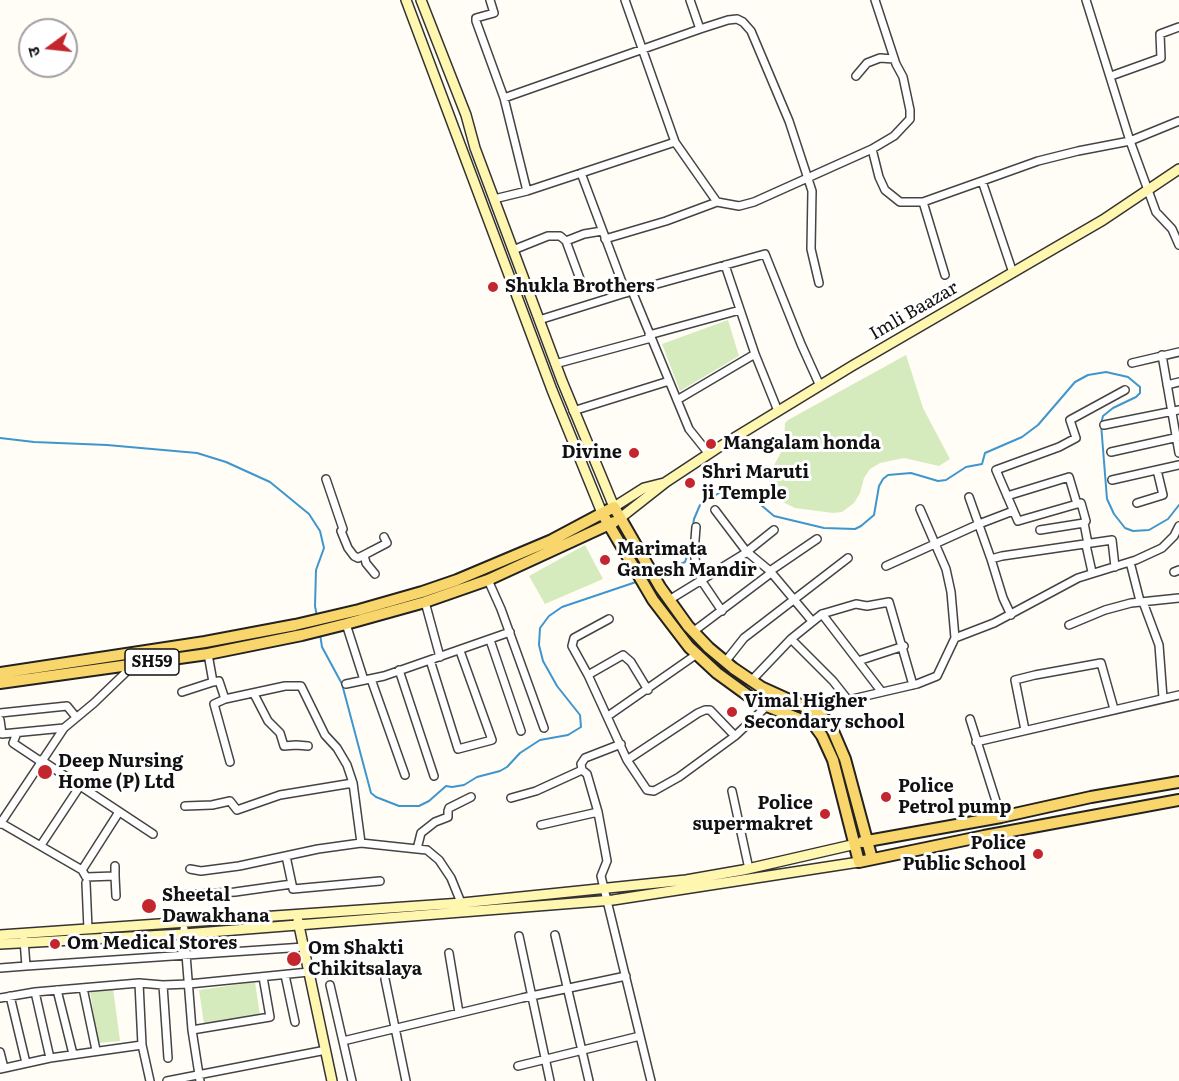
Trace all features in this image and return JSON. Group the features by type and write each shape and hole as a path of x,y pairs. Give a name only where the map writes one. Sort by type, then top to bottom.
{"main road":[{"path":"406,0 552,390 608,525 643,584 689,647 717,673 750,697 814,725 833,760 859,862"},
{"path":"422,0 466,115 475,148 555,364 620,519 669,600 694,631 725,662 761,687 816,712 826,720 845,759 872,859"},
{"name":"Imli Baazar","path":"666,482 778,411 1149,191 1179,169"},
{"path":"614,507 644,488 666,482"},
{"path":"620,519 666,482"},
{"name":"SH59","path":"0,683 208,654 302,635 327,623 457,580 552,540 614,507"},
{"name":"SH59","path":"0,673 148,651 295,625 346,624 425,602 488,580 620,519"},
{"path":"463,908 686,880 749,869 867,841 1179,782"},
{"path":"0,945 24,939 88,930 142,926 298,920 463,908 606,901 859,862 1007,831 1179,800"},
{"path":"0,935 24,939 142,937 298,920"},
{"path":"298,920 332,1081"},
{"path":"142,926 142,937"}],"street":[{"path":"490,0 494,13 476,18 504,98 527,191"},
{"path":"625,0 675,142 717,202"},
{"path":"690,0 700,28"},
{"path":"605,239 666,221 717,202 739,206 754,202 872,149 894,136 910,120 910,110 903,77 894,58 876,0"},
{"path":"1086,0 1131,141 1158,216 1172,229 1179,245"},
{"path":"504,98 700,28 728,20 742,22 751,31 789,121 814,198 811,249 819,283"},
{"path":"1111,76 1161,58 1160,34 1179,27"},
{"path":"856,76 867,63 880,58 894,58"},
{"path":"872,149 879,177 892,198 900,202 923,202 1038,161 1131,141 1179,121"},
{"path":"494,199 527,191 675,142"},
{"path":"581,173 605,239 689,429 709,454"},
{"path":"982,181 1013,273"},
{"path":"923,202 945,275"},
{"path":"566,241 584,234 602,231"},
{"path":"513,250 555,235 566,241 580,279"},
{"path":"539,320 765,254 820,386"},
{"path":"725,265 755,354 778,411"},
{"path":"555,364 740,310"},
{"path":"1132,363 1179,352"},
{"path":"677,400 755,354"},
{"path":"1162,355 1167,385 1175,411 1179,453"},
{"path":"573,411 669,381"},
{"path":"1167,385 1179,382"},
{"path":"1092,572 1084,523 1086,520 1081,503 1041,516 1018,520 996,470 1059,447 1076,438 1070,420 1125,390"},
{"path":"1104,425 1175,411"},
{"path":"1111,452 1177,437"},
{"path":"1112,480 1179,465"},
{"path":"1137,503 1163,495 1157,470"},
{"path":"1007,496 1069,477 1077,504"},
{"path":"326,479 348,548 354,556 358,558 387,543 384,537"},
{"path":"969,497 1003,598 1011,615"},
{"path":"816,712 848,700 913,685 938,676 955,638 951,592 946,569 921,509"},
{"path":"715,510 746,551 770,572 812,621"},
{"path":"886,566 1013,511"},
{"path":"1040,530 1084,523"},
{"path":"696,527 694,553 701,580 722,610"},
{"path":"955,638 1011,615 1078,578 1130,562 1162,548 1174,536 1178,527"},
{"path":"1178,527 1179,539"},
{"path":"669,600 727,565 774,530"},
{"path":"694,631 817,539"},
{"path":"991,559 1112,540 1115,567"},
{"path":"364,555 366,563 375,574"},
{"path":"725,662 744,638 848,558"},
{"path":"1130,562 1142,602 1159,645 1163,698"},
{"path":"488,580 510,632 544,728"},
{"path":"1069,625 1105,610 1142,602 1179,598"},
{"path":"425,602 440,657"},
{"path":"751,681 792,639 822,614 856,604 867,606 889,602 904,646 913,685"},
{"path":"822,614 881,692"},
{"path":"609,619 571,641 572,646 627,759 647,790 654,791 679,777 735,736 767,706"},
{"path":"346,624 405,775"},
{"path":"346,684 460,651 510,632"},
{"path":"490,639 521,731"},
{"path":"792,639 848,700"},
{"path":"858,661 904,646"},
{"path":"115,876 86,877 82,870 0,823 64,728 148,651"},
{"path":"430,660 458,749 492,740 460,651"},
{"path":"208,654 213,682"},
{"path":"608,716 697,654"},
{"path":"588,675 623,655 631,662 648,690"},
{"path":"1025,730 1015,680 1035,675 1101,663 1114,709"},
{"path":"399,670 434,776"},
{"path":"182,692 219,681 225,699"},
{"path":"230,762 214,704 225,699 301,686 325,735 337,748 347,765 361,843"},
{"path":"255,694 268,721 280,733 284,747 308,746"},
{"path":"976,742 1179,695"},
{"path":"0,713 67,706 76,717"},
{"path":"627,759 705,710 710,710 735,736"},
{"path":"970,718 1001,817"},
{"path":"0,720 1,735 64,728"},
{"path":"17,733 13,743 153,834"},
{"path":"621,744 585,758 581,764 582,770 587,774 598,812 607,861 601,876 651,1081"},
{"path":"511,798 536,791 582,770"},
{"path":"185,806 212,805 230,801 237,810 280,795 352,783"},
{"path":"41,845 80,786"},
{"path":"732,791 749,869"},
{"path":"417,849 421,833 435,822 448,817 449,808 471,796"},
{"path":"82,870 119,812"},
{"path":"541,825 598,812"},
{"path":"189,869 201,871 230,867 361,843 427,850 439,860 451,878 463,908"},
{"path":"286,856 293,889 380,881"},
{"path":"115,866 116,896"},
{"path":"86,883 88,930"},
{"path":"180,895 235,892 292,884"},
{"path":"183,924 192,1030 199,1078"},
{"path":"555,935 589,1081"},
{"path":"519,936 550,1081"},
{"path":"24,939 26,966"},
{"path":"0,968 304,947"},
{"path":"449,953 459,1013"},
{"path":"0,998 34,992 139,983 189,984 309,972"},
{"path":"285,975 296,1022"},
{"path":"343,1041 626,976"},
{"path":"192,1030 270,1017 262,977"},
{"path":"385,979 406,1081"},
{"path":"139,983 142,1045 150,1081"},
{"path":"163,985 168,1058"},
{"path":"330,985 352,1081"},
{"path":"83,988 96,1050"},
{"path":"57,990 73,1054"},
{"path":"34,992 50,1058"},
{"path":"10,996 26,1063"},
{"path":"518,1066 640,1036"},
{"path":"0,1052 2,1069 96,1050 142,1045"},
{"path":"167,1081 199,1078 326,1050"}],"green space":[{"path":"728,320 739,356 680,391 662,344"},
{"path":"906,355 923,408 950,459 939,466 904,458 880,463 870,469 854,503 842,512 795,508 777,499 769,481 773,467 784,447 785,423"},
{"path":"585,545 603,579 545,604 529,576"},
{"path":"255,982 260,1016 204,1024 199,990"},
{"path":"113,988 120,1041 98,1043 90,990"}],"waterway":[{"path":"692,532 700,505 719,493 734,490 754,499 774,516 824,528 855,529 874,515 879,486 888,475 911,473 938,481 946,480 966,467 982,464 985,453 1022,437 1038,425 1075,382 1088,375 1106,372 1128,377 1140,387 1140,393 1136,397 1113,408 1103,416 1101,424 1107,499 1114,514 1125,528 1133,531 1149,530 1168,519 1179,505"},
{"path":"0,438 197,453 226,462 270,482 309,514 320,531 324,548 316,570 317,617"},
{"path":"656,575 685,562 691,544"},
{"path":"320,634 322,647 342,684 371,793 399,806 419,806 429,801 446,786 464,785 477,777 500,771 520,753 540,740 568,735 581,727 580,715 557,686 543,661 539,645 540,628 549,616 562,607 639,581"}],"place":[{"name":"Shukla Brothers","path":"493,287"},
{"name":"Mangalam honda","path":"711,444"},
{"name":"Divine","path":"634,453"},
{"name":"Shri Maruti ji Temple","path":"690,483"},
{"name":"Marimata Ganesh Mandir","path":"605,560"},
{"name":"Vimal Higher Secondary school","path":"732,712"},
{"name":"Deep Nursing Home (P) Ltd","path":"45,772"},
{"name":"Police Petrol pump","path":"886,797"},
{"name":"Police supermakret","path":"825,814"},
{"name":"Police Public School","path":"1038,854"},
{"name":"Sheetal Dawakhana","path":"149,906"},
{"name":"Om Medical Stores","path":"55,944"},
{"name":"Om Shakti Chikitsalaya","path":"294,959"}]}
